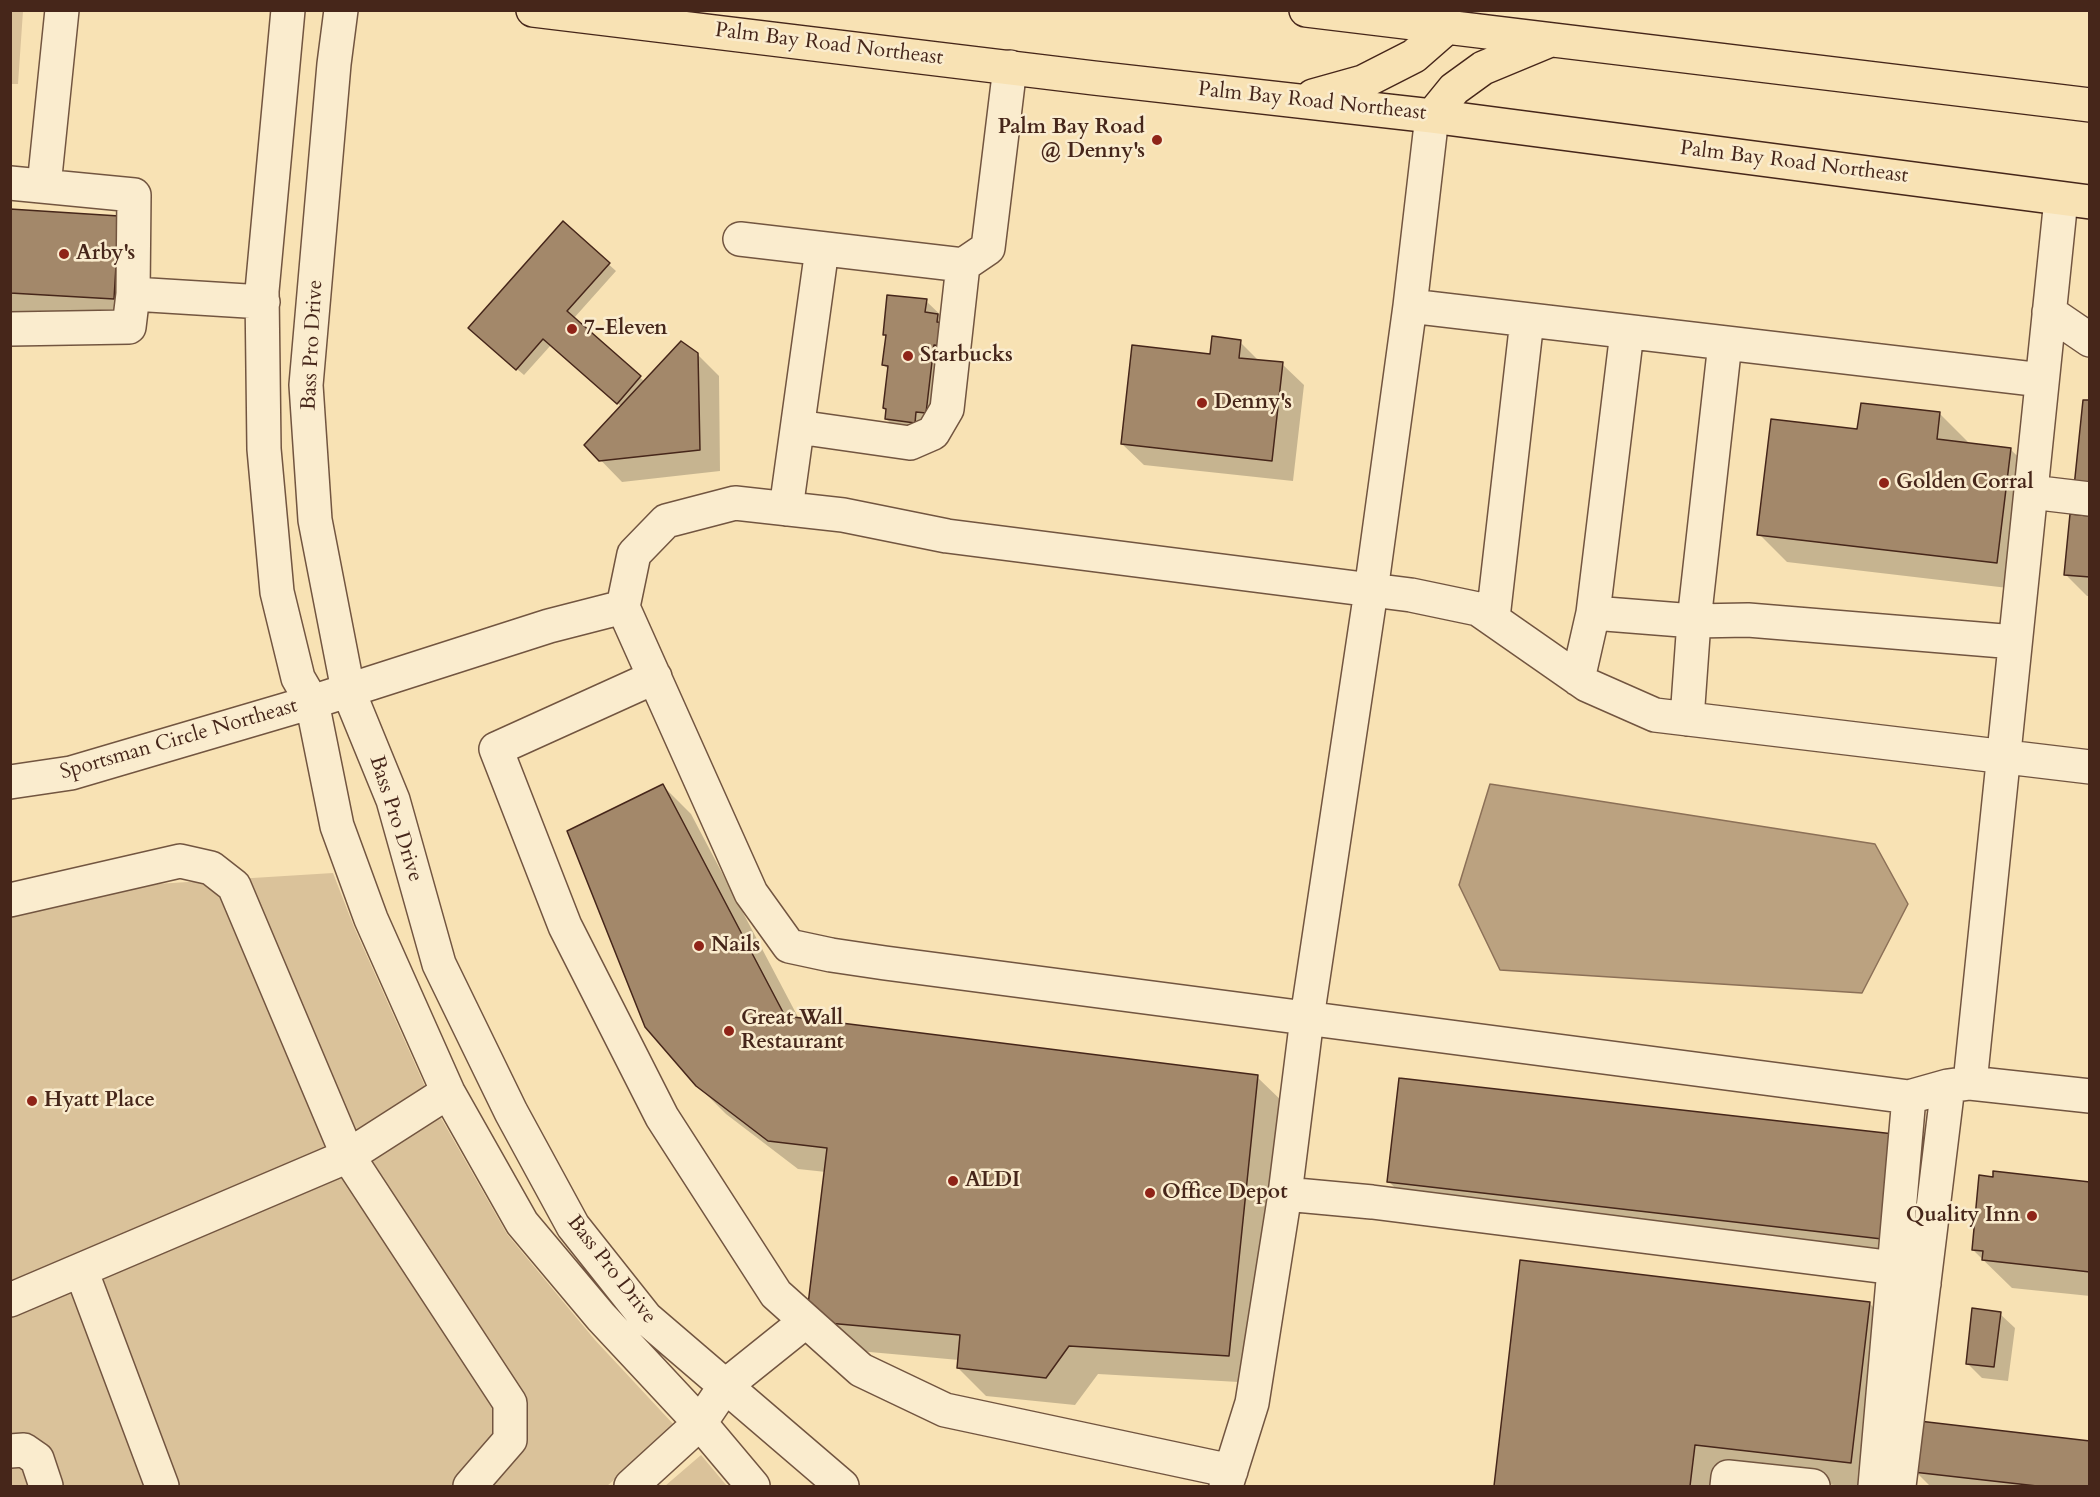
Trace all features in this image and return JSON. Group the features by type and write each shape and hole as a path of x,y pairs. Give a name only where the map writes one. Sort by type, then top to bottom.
{"main road":[{"name":"Palm Bay Road Northeast","path":"533,10 1432,116 2075,200"},
{"path":"1306,10 1447,19 1550,41 2090,105"},
{"path":"1297,100 1363,82 1414,56 1447,19"},
{"path":"1432,116 1454,89 1483,68 1550,41"}],"street":[{"path":"44,186 62,10"},
{"name":"Bass Pro Drive","path":"288,10 263,302 264,448 277,592 298,678 312,702 337,826 371,919 448,1092 522,1223 601,1317 700,1423 753,1486"},
{"name":"Bass Pro Drive","path":"340,10 306,385 315,520 348,690 393,800 439,964 511,1112 573,1226 646,1318 842,1486"},
{"path":"740,239 963,264 988,248 1010,67"},
{"path":"655,677 496,749 565,926 662,1117 776,1294 861,1370 945,1410 1228,1479 1252,1403 1285,1194 1307,1018 1371,591 1410,306 1432,116"},
{"path":"10,183 134,195 133,294 129,327 10,329"},
{"path":"1899,1486 1924,1284 1959,1085 2003,757 2049,312 2075,200"},
{"path":"786,509 822,249"},
{"path":"798,427 910,443 933,433 947,409 963,264"},
{"path":"133,294 263,302"},
{"path":"1410,306 2042,380"},
{"path":"2049,312 2090,340"},
{"path":"1493,618 1527,320"},
{"path":"1578,679 1593,613 1627,332"},
{"path":"1687,719 1694,621 1725,343"},
{"path":"2031,492 2090,499"},
{"path":"2089,1098 1959,1085 1909,1097 831,955 789,946 751,893 623,607 634,554 666,521 735,503 843,515 947,536 1412,595 1478,609 1587,685 1655,716 2090,767"},
{"name":"Sportsman Circle Northeast","path":"10,782 71,773 312,702 549,626 623,607"},
{"path":"1593,613 1694,621 1748,620 2015,642"},
{"path":"10,900 180,861 211,868 234,886 348,1156 510,1403 510,1440 470,1486"},
{"path":"10,1300 348,1156 448,1092"},
{"path":"1875,1486 1909,1097"},
{"path":"1285,1194 1372,1202 1895,1268 1924,1284"},
{"path":"81,1270 162,1486"},
{"path":"631,1486 700,1423 725,1386 806,1321"},
{"path":"10,1451 24,1450 37,1460 46,1486"},
{"path":"1727,1486 1728,1477 1813,1486"}],"shaded area":[{"path":"10,11 23,11 18,84 11,84"},
{"path":"1490,784 1875,844 1908,904 1862,993 1500,970 1459,885"},
{"path":"333,873 354,927 432,1102 507,1234 595,1340 675,1426 607,1486 11,1486 11,893"},
{"path":"701,1455 727,1486 665,1486"}],"building":[{"name":"Arby's","path":"10,209 119,216 114,299 10,293"},
{"name":"7-Eleven","path":"563,221 610,263 567,311 641,376 617,404 543,339 516,370 468,328"},
{"name":"Starbucks","path":"887,295 927,299 925,312 938,314 937,322 949,324 946,347 934,345 926,413 916,412 915,423 885,419 886,409 883,408 888,366 882,365 886,335 883,335"},
{"name":"Denny's","path":"1212,336 1241,340 1239,358 1283,362 1272,461 1121,444 1132,345 1210,354"},
{"path":"681,341 698,353 700,450 599,461 584,445"},
{"path":"2083,400 2090,400 2090,489 2074,487"},
{"path":"1861,403 1940,412 1937,439 2011,448 1997,563 1757,535 1771,419 1857,429"},
{"path":"2070,514 2090,516 2090,577 2064,575"},
{"path":"663,784 785,1016 1258,1075 1229,1356 1069,1346 1046,1378 957,1368 960,1335 806,1321 827,1148 768,1141 696,1086 645,1027 567,831"},
{"path":"1399,1078 1894,1134 1882,1239 1387,1182"},
{"name":"Quality Inn","path":"1993,1171 2090,1182 2090,1272 1982,1260 1983,1251 1972,1250 1979,1175 1993,1177"},
{"path":"1520,1260 1870,1302 1851,1463 1695,1445 1690,1486 1494,1486"},
{"path":"1972,1308 2001,1312 1994,1367 1966,1364"},
{"path":"1919,1421 2090,1441 2090,1486 2037,1486 1913,1472"}],"place":[{"name":"Palm Bay Road @ Denny's","path":"1157,140"},
{"name":"Arby's","path":"64,254"},
{"name":"7-Eleven","path":"572,329"},
{"name":"Starbucks","path":"908,356"},
{"name":"Denny's","path":"1202,403"},
{"name":"Golden Corral","path":"1884,483"},
{"name":"Nails","path":"699,946"},
{"name":"Great Wall Restaurant","path":"729,1031"},
{"name":"Hyatt Place","path":"32,1101"},
{"name":"ALDI","path":"953,1181"},
{"name":"Office Depot","path":"1150,1193"},
{"name":"Quality Inn","path":"2032,1216"}]}
